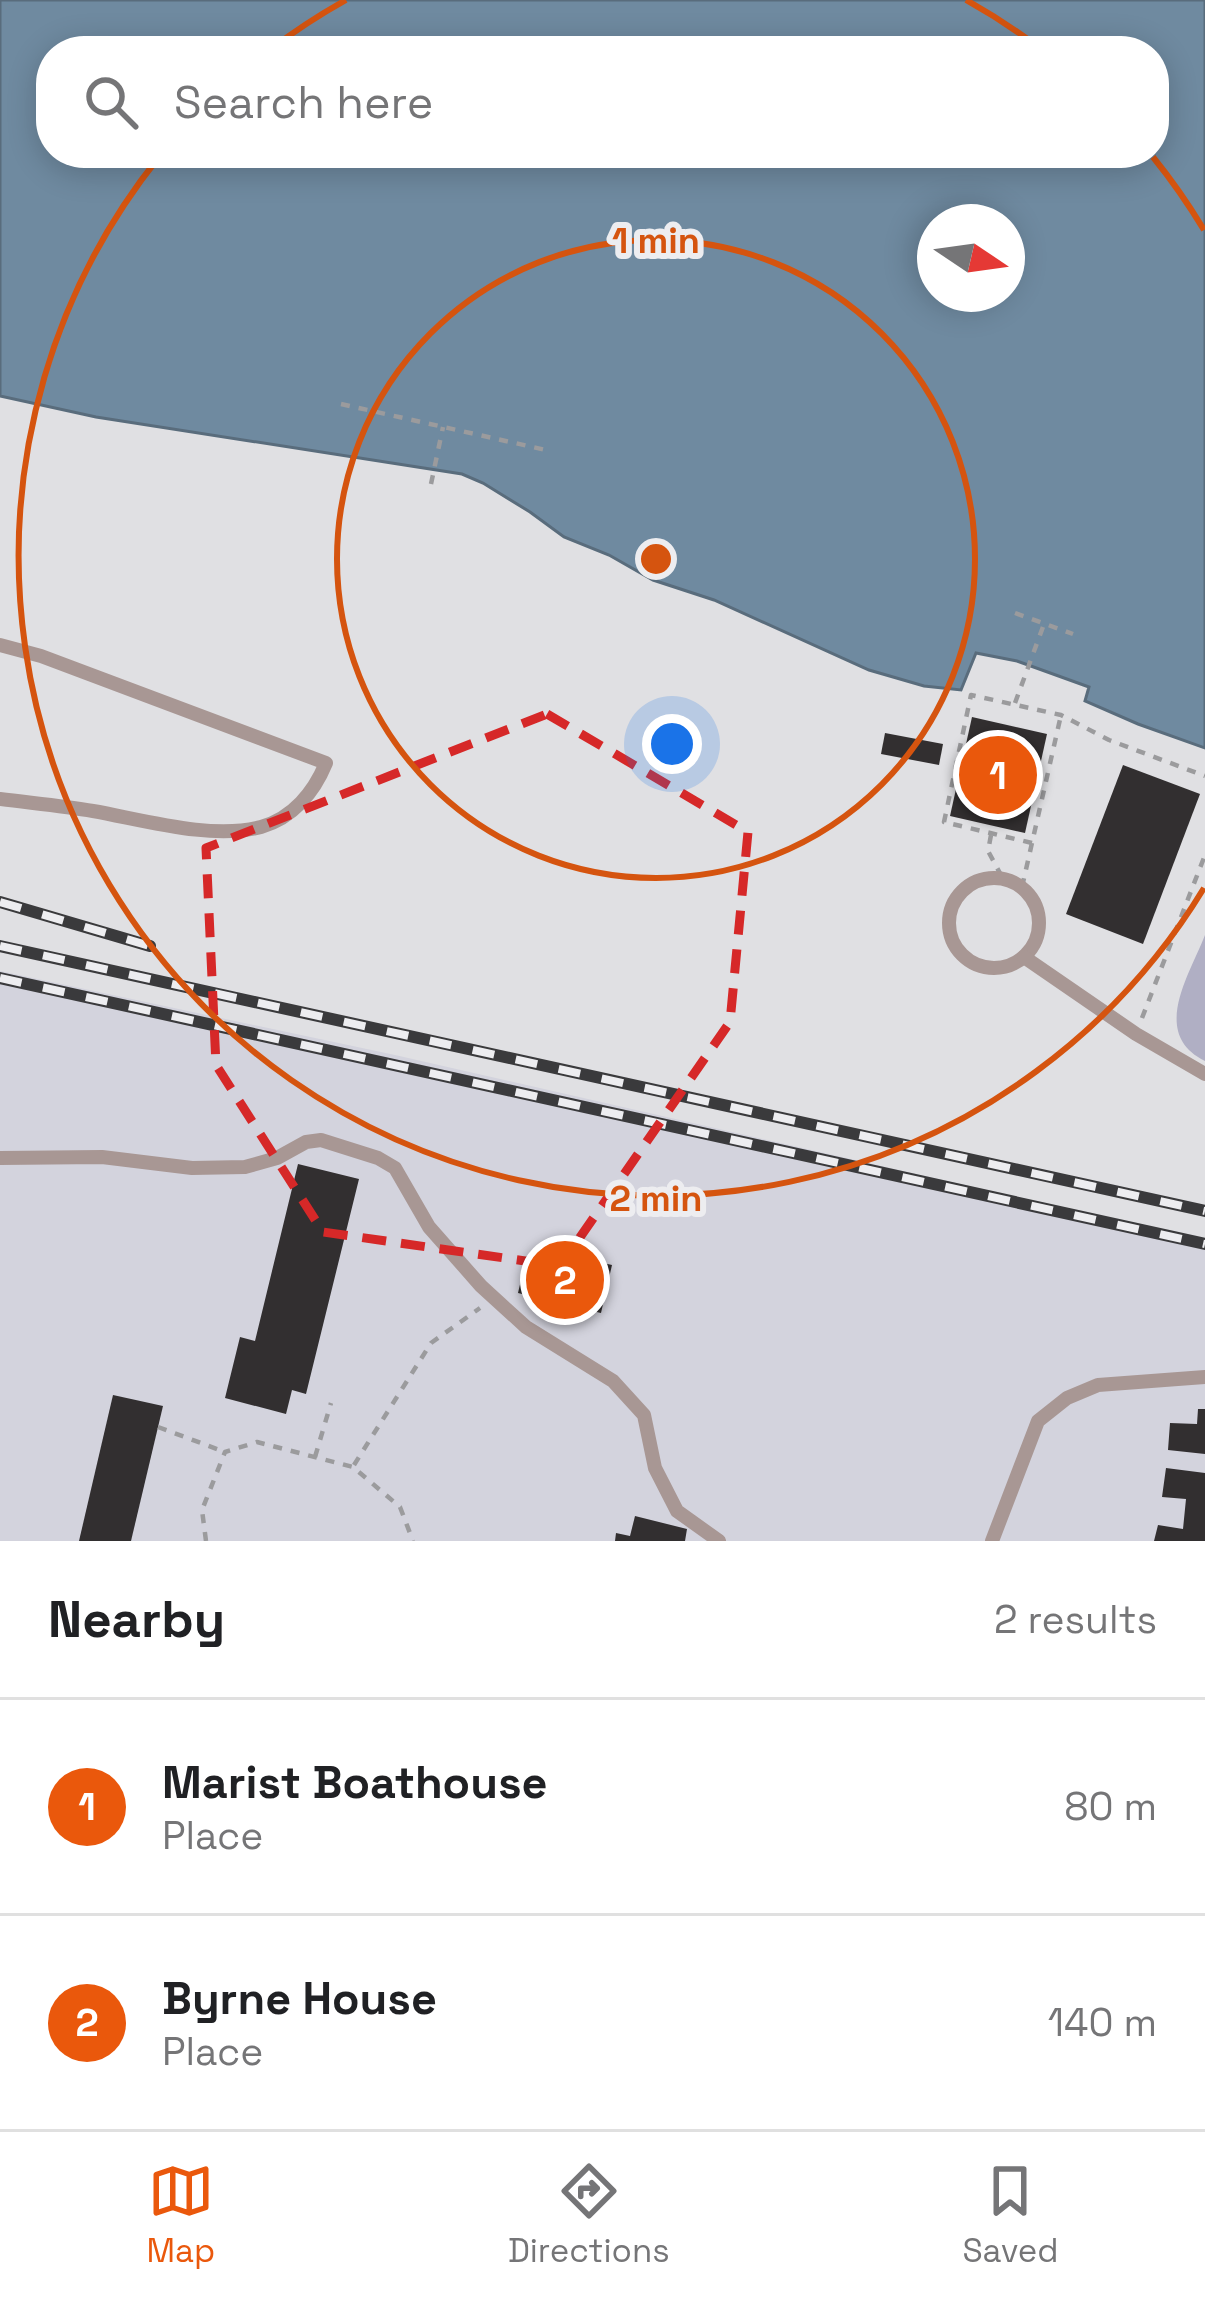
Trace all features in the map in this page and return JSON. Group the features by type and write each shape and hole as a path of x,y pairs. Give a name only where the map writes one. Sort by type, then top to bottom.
{"lane":[{"path":"0,645 41,656 326,763 301,804 278,820 245,830 188,827 0,799"},
{"path":"1002,877 1022,887 1036,905 1039,919 1033,946 1024,957 995,968 966,958 950,931 954,900 977,881 1002,877"},
{"path":"1024,957 1136,1034 1205,1074"},
{"path":"0,1158 102,1157 192,1168 245,1167 321,1140 395,1168 429,1227 495,1298 526,1327 613,1382 644,1415 655,1468 677,1511 719,1541"},
{"path":"992,1541 1038,1420 1067,1398 1098,1385 1205,1377"}],"path":[{"path":"341,404 546,449"},
{"path":"431,484 443,427"},
{"path":"1015,613 1073,634"},
{"path":"1014,705 1044,624"},
{"path":"1032,843 944,822 971,695 1061,715 1109,740 1205,776"},
{"path":"1022,887 1061,715"},
{"path":"991,835 988,851 1002,877"},
{"path":"1136,1034 1204,859"},
{"path":"353,1467 431,1343 495,1298"},
{"path":"315,1457 331,1403"},
{"path":"158,1427 225,1452 257,1442 353,1467 400,1507 413,1541"},
{"path":"206,1541 202,1510 225,1452"}],"highlighted area":[{"path":"547,714 748,832 730,1022 560,1266 323,1232 216,1065 206,848"}],"shaded area":[{"path":"0,0 1205,0 1205,748 1085,701 1089,687 1017,661 976,653 961,690 924,686 869,670 714,600 653,580 564,537 462,474 96,417 0,396"},
{"path":"1205,935 1205,1061 1189,1050 1177,1020 1183,986"},
{"path":"0,971 395,1055 1205,1240 1205,1541 0,1541"}],"building":[{"path":"972,717 1047,734 1025,833 950,816"},
{"path":"885,733 943,744 939,765 881,754"},
{"path":"1123,765 1200,794 1143,944 1066,914"},
{"path":"298,1164 359,1179 306,1394 292,1390 286,1414 225,1398 240,1337 255,1341"},
{"path":"546,1250 612,1265 601,1313 518,1293 525,1263 542,1267"},
{"path":"113,1395 163,1406 131,1541 79,1541"},
{"path":"1198,1409 1205,1409 1205,1454 1168,1450 1170,1423 1197,1424"},
{"path":"1166,1468 1205,1473 1205,1541 1154,1541 1158,1525 1183,1529 1186,1499 1162,1497"},
{"path":"635,1516 687,1529 685,1541 615,1541 616,1533 630,1536"}],"railway":[{"path":"0,902 150,946"},
{"path":"0,946 1205,1211"},
{"path":"0,978 1205,1244"}],"place":[{"name":"Marist Boathouse","path":"998,775"},
{"name":"Byrne House","path":"565,1280"}]}
